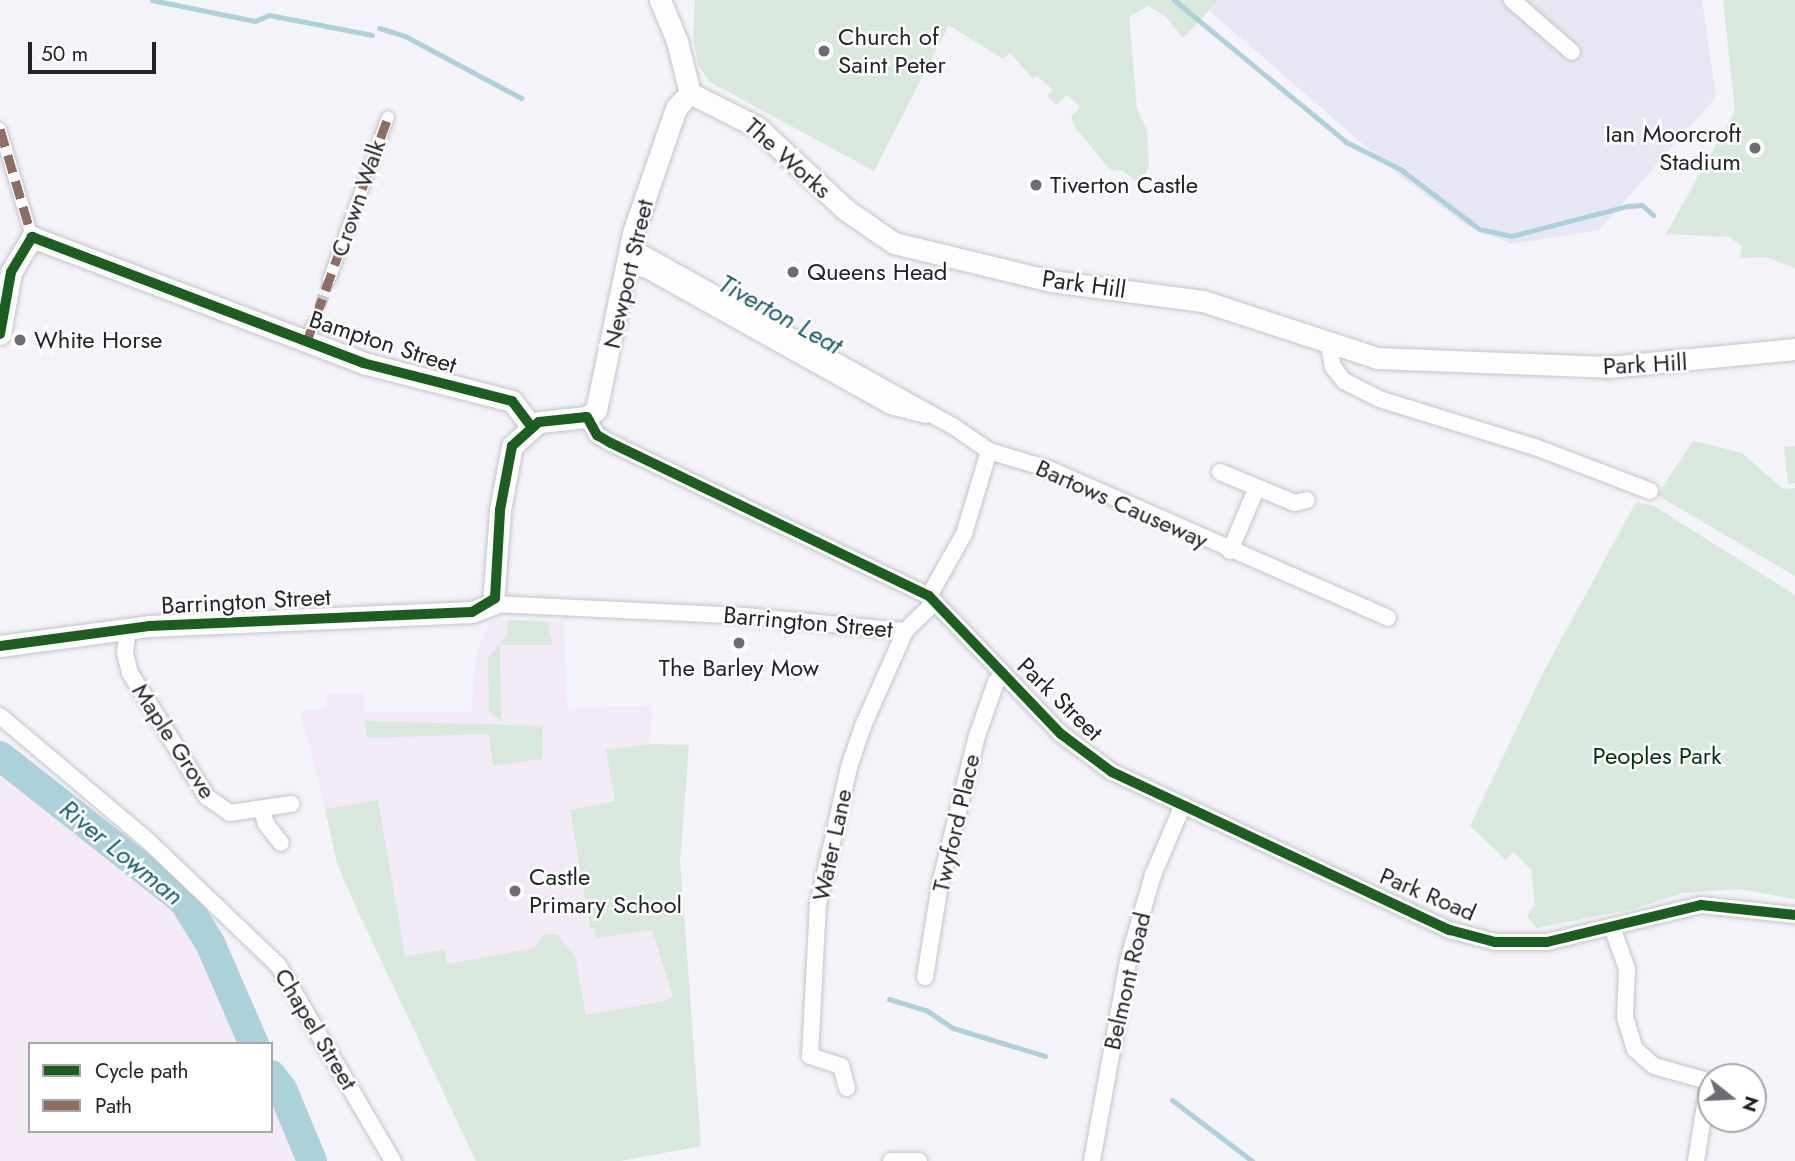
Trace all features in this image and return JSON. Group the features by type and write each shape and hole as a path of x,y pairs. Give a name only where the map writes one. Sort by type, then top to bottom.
{"street":[{"path":"660,0 690,93"},
{"path":"1512,0 1572,52"},
{"name":"The Works","path":"690,93 757,127 846,210"},
{"name":"Newport Street","path":"587,418 599,403 629,256 676,108 690,93"},
{"name":"Crown Walk","path":"329,280 388,117"},
{"path":"0,129 32,237 11,272 0,334"},
{"name":"Park Hill","path":"846,210 880,236 911,248 1072,285 1203,301 1246,312 1329,345 1377,358 1582,367 1687,363 1795,349"},
{"name":"Bampton Street","path":"32,237 310,333 416,380 504,398 519,407 531,426"},
{"name":"Bartows Causeway","path":"629,256 647,270 890,406 932,416 989,451 1049,469 1254,562 1388,618"},
{"path":"1329,345 1333,368 1344,381 1379,399 1535,447 1650,491"},
{"path":"492,604 505,476 512,446 531,426 587,418 597,435 611,443 932,599"},
{"name":"Water Lane","path":"847,1088 841,1066 810,1056 815,929 849,767 905,631 932,599 964,534 989,451"},
{"path":"1220,472 1295,503 1307,500"},
{"path":"1230,551 1257,487"},
{"name":"Park Street","path":"932,599 1004,676 1085,755 1182,807"},
{"name":"Barrington Street","path":"0,646 128,628 472,612 492,604 745,616 905,631"},
{"name":"Maple Grove","path":"128,628 125,653 130,673 207,797 230,813 291,804"},
{"name":"Twyford Place","path":"925,976 940,884 977,736 996,682 1004,676"},
{"name":"Chapel Street","path":"0,716 146,839 278,965 393,1161"},
{"name":"Park Road","path":"1182,807 1470,937 1547,942 1702,905 1795,915"},
{"name":"Belmont Road","path":"1092,1161 1128,961 1153,875 1182,807"},
{"path":"262,810 266,824 281,843"},
{"path":"1612,927 1627,969 1625,1017 1635,1049 1654,1066 1704,1080 1708,1086 1696,1161"},
{"path":"891,1161 919,1161"}],"shaded area":[{"path":"1219,0 1702,0 1716,97 1599,230 1511,244 1464,224 1396,173 1210,11"},
{"name":"Castle Primary School","path":"490,620 564,622 567,709 652,705 650,744 689,745 680,861 701,1146 620,1161 476,1161 344,880 300,712 327,708 325,694 363,693 365,712 471,713 476,655"},
{"path":"0,741 210,927 257,1042 28,1042 28,1133 273,1133 273,1079 308,1161 0,1161"}],"green space":[{"path":"695,0 1219,0 1183,38 1165,16 1148,6 1129,17 1137,109 1147,131 1149,167 1140,184 1123,171 1110,170 1075,127 1071,116 1080,107 1067,95 1056,105 1047,96 1053,90 1037,76 1033,79 1010,53 1003,59 949,25 874,171 710,82 698,65 693,35"},
{"name":"Ian Moorcroft Stadium","path":"1723,0 1795,0 1795,268 1766,257 1740,258 1742,246 1729,237 1666,234 1735,111"},
{"path":"1693,441 1742,453 1783,489 1795,488 1795,576 1657,495"},
{"path":"1795,446 1795,483 1788,484 1784,447"},
{"name":"Peoples Park","path":"1636,502 1654,506 1795,595 1795,899 1740,889 1683,893 1633,909 1536,928 1527,916 1535,904 1531,869 1513,852 1506,860 1470,826 1543,673"},
{"path":"508,620 547,621 553,645 500,645 501,721 489,711 488,658 507,635"},
{"path":"365,721 543,726 542,759 493,766 489,734 367,738"},
{"path":"650,744 689,745 680,861 701,1146 620,1161 476,1161 354,903 337,863 325,809 378,800 405,956 445,950 447,964 534,948 544,934 557,935 575,956 586,1015 665,1001 673,997 652,930 596,938 594,928 590,928 570,810 615,801 606,750"}],"waterway":[{"path":"152,0 255,21 269,15 372,35"},
{"path":"1174,0 1346,142 1400,169 1479,229 1511,236 1628,206 1642,205 1653,215"},
{"path":"379,28 405,36 521,98"},
{"name":"River Lowman","path":"0,756 183,900 210,943 253,1042"},
{"path":"889,999 926,1010 953,1028 1045,1056"},
{"name":"River Lowman","path":"273,1078 282,1089 312,1161"},
{"path":"1172,1100 1252,1161"}],"tunnel":[{"path":"314,324 329,280"}],"marked path":[{"path":"307,341 388,117"},
{"path":"0,129 32,237"}],"cycle path":[{"path":"0,334 11,272 32,237 363,363 512,401 531,426"},
{"path":"0,646 149,626 472,612 495,598 500,510 512,446 539,422 587,417 597,435 611,443 929,596 1061,734 1112,772 1450,930 1495,942 1547,942 1701,905 1795,915"}],"place":[{"name":"Church of Saint Peter","path":"824,51"},
{"name":"Ian Moorcroft Stadium","path":"1755,148"},
{"name":"Tiverton Castle","path":"1036,185"},
{"name":"Queens Head","path":"793,272"},
{"name":"White Horse","path":"20,340"},
{"name":"The Barley Mow","path":"739,643"},
{"name":"Castle Primary School","path":"515,891"}],"water label":[{"name":"Tiverton Leat","path":"780,315"}]}
